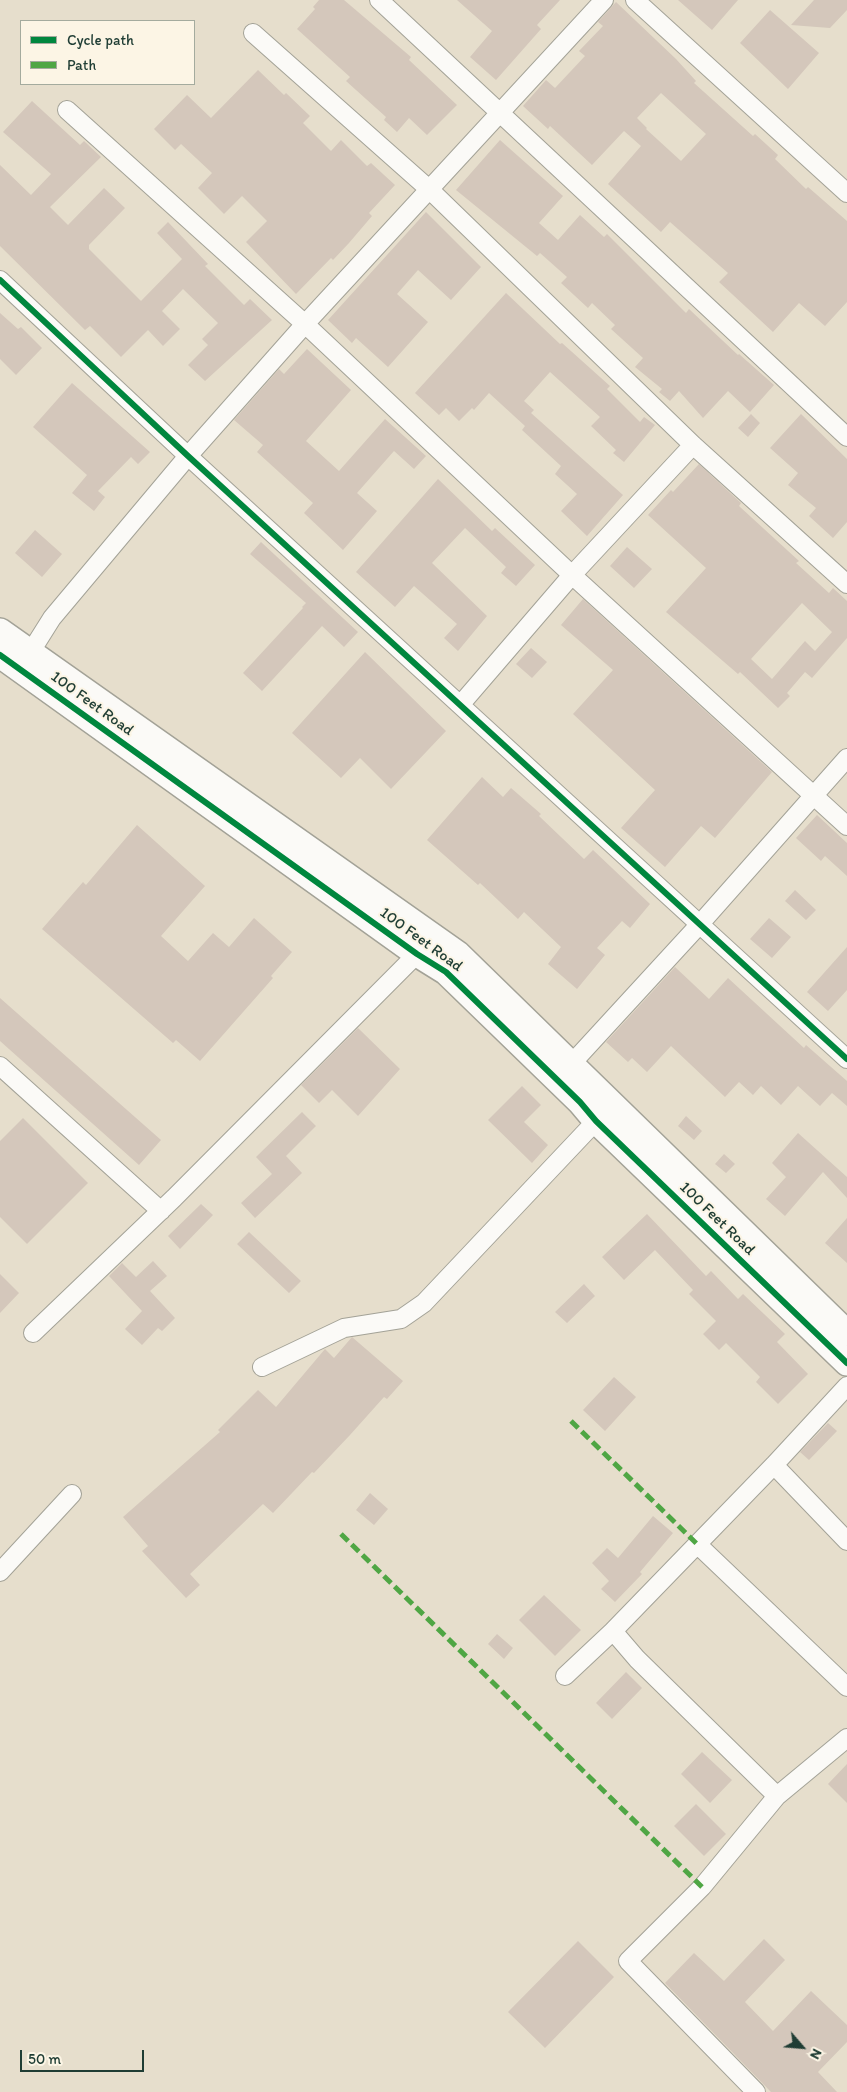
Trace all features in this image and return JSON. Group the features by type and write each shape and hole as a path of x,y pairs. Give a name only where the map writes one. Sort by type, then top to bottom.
{"street":[{"path":"379,0 847,436"},
{"path":"30,653 52,618 188,456 305,324 604,0"},
{"path":"635,0 847,193"},
{"path":"253,33 430,190 693,445 847,584"},
{"path":"67,110 305,324 572,575 813,797 847,826"},
{"path":"0,280 188,456 847,1059"},
{"path":"461,704 572,575 693,445"},
{"name":"100 Feet Road","path":"0,631 458,954 564,1073 596,1121 847,1363"},
{"name":"100 Feet Road","path":"0,655 417,954 446,972 564,1073 847,1334"},
{"path":"564,1073 699,925 847,758"},
{"path":"33,1333 160,1211 417,954"},
{"path":"0,1066 160,1211"},
{"path":"262,1367 344,1328 401,1319 424,1303 596,1121"},
{"path":"565,1676 613,1631 774,1466 847,1386"},
{"path":"774,1466 846,1538"},
{"path":"0,1572 72,1494"},
{"path":"697,1544 847,1687"},
{"path":"613,1631 637,1659 777,1796"},
{"path":"756,2092 628,1960 702,1887 777,1796 847,1738"}],"building":[{"path":"319,0 344,0 411,57 409,60 457,105 427,135 409,118 397,132 384,120 386,117 346,81 350,77 297,29 315,9 313,7"},
{"path":"457,0 560,0 537,25 541,29 496,80 470,57 492,31"},
{"path":"678,0 738,0 712,30"},
{"path":"814,0 847,0 847,10 830,28 791,25"},
{"path":"616,2 676,59 696,81 694,83 753,136 755,134 778,155 775,159 806,189 808,187 847,221 847,302 825,326 799,303 773,332 719,282 728,273 670,222 661,232 608,184 641,146 624,131 592,165 550,126 548,129 523,106 546,80 555,88 585,56 579,51 603,26 598,22","holes":["661,93 706,134 681,161 646,129 637,118"]},
{"path":"770,10 819,53 788,89 740,43"},
{"path":"258,70 310,116 303,123 331,151 341,140 367,166 371,163 395,185 369,213 372,216 349,243 333,260 331,258 296,294 246,242 267,221 242,196 224,214 198,188 212,173 181,144 175,150 154,129 187,95 211,118"},
{"path":"32,101 80,145 84,141 101,157 50,207 68,225 104,188 125,208 89,245 89,249 141,301 182,259 157,233 168,222 208,264 205,266 244,305 250,299 272,320 205,381 188,365 208,345 202,339 218,323 183,289 162,311 180,329 163,346 148,330 121,357 90,326 85,330 0,246 0,165 31,195 51,174 3,132"},
{"path":"500,140 563,196 539,223 558,240 580,215 604,237 607,234 686,313 689,309 738,355 774,385 750,412 728,391 703,418 679,391 670,401 659,392 662,389 635,367 643,358 611,329 615,325 592,303 588,308 561,283 567,277 540,253 537,256 456,190"},
{"path":"426,212 481,267 451,300 418,270 397,294 428,322 388,367 356,338 352,343 328,320"},
{"path":"506,293 560,344 562,343 610,386 607,389 640,422 644,417 655,425 624,462 613,453 616,450 591,426 600,417 550,372 524,401 534,410 531,413 623,495 587,536 561,511 577,494 555,474 561,466 522,430 525,426 489,393 474,410 472,408 459,421 446,408 439,415 415,393"},
{"path":"0,313 18,329 21,327 42,348 16,375 0,359"},
{"path":"307,349 351,390 306,441 339,471 385,419 426,456 414,469 394,451 357,493 377,511 343,550 304,513 313,503 257,452 263,445 234,420 279,369 284,374"},
{"path":"72,383 150,452 138,464 131,457 98,491 105,497 94,511 72,493 87,475 33,427"},
{"path":"751,414 760,423 748,437 738,428"},
{"path":"801,414 847,459 847,522 833,538 809,516 816,508 788,485 798,473 770,448"},
{"path":"699,464 741,503 739,506 799,561 796,563 829,593 833,588 847,601 847,638 812,678 805,672 787,693 790,696 778,708 740,672 738,674 666,612 706,568 648,515 671,490 673,492","holes":["802,603 832,632 815,651 805,641 772,679 751,659"]},
{"path":"438,479 492,531 495,528 535,565 516,586 501,573 506,567 465,528 432,563 487,616 458,651 444,638 457,624 414,586 395,607 356,572"},
{"path":"35,530 62,554 42,577 15,553"},
{"path":"261,542 358,632 344,647 322,626 262,691 243,673 306,603 250,554"},
{"path":"627,547 652,569 634,588 610,566"},
{"path":"583,599 772,772 715,838 701,826 665,867 621,828 655,790 573,714 613,670 561,625"},
{"path":"531,648 547,662 532,678 516,664"},
{"path":"365,652 446,731 391,789 360,758 341,778 292,733"},
{"path":"482,777 503,797 511,788 541,814 539,816 584,859 593,850 650,904 630,928 622,921 597,948 605,955 577,989 548,964 561,947 524,912 518,919 480,883 478,885 427,840"},
{"path":"817,815 847,843 847,876 825,856 821,861 796,838"},
{"path":"137,825 205,886 161,936 188,961 213,933 229,947 254,918 292,952 271,976 273,978 200,1061 176,1040 173,1043 42,929 83,882 86,885"},
{"path":"795,890 816,910 806,920 785,901"},
{"path":"769,918 791,937 772,958 750,939"},
{"path":"847,947 847,990 828,1011 807,992"},
{"path":"675,967 709,999 728,978 804,1048 806,1045 847,1081 847,1106 832,1093 820,1106 798,1086 781,1105 761,1086 753,1095 739,1082 725,1097 671,1046 647,1072 632,1058 628,1062 606,1042"},
{"path":"0,998 161,1140 139,1165 0,1041"},
{"path":"358,1028 400,1069 358,1116 332,1090 319,1103 301,1085"},
{"path":"522,1086 541,1105 524,1122 548,1145 532,1163 488,1120"},
{"path":"302,1112 316,1126 286,1156 302,1173 255,1218 241,1203 272,1174 256,1157"},
{"path":"686,1116 702,1131 694,1140 678,1126"},
{"path":"23,1118 88,1183 27,1244 0,1217 0,1141"},
{"path":"798,1133 847,1177 847,1198 823,1172 785,1216 766,1199 786,1177 772,1163"},
{"path":"724,1154 735,1164 726,1173 715,1164"},
{"path":"201,1204 213,1215 180,1249 168,1236"},
{"path":"647,1214 706,1276 711,1271 738,1299 743,1294 785,1334 777,1342 808,1374 778,1404 756,1382 760,1377 726,1343 719,1350 703,1334 716,1321 689,1294 693,1290 655,1250 624,1280 602,1257"},
{"path":"847,1218 847,1263 825,1243"},
{"path":"249,1232 301,1281 289,1293 237,1244"},
{"path":"153,1261 167,1276 150,1291 175,1318 162,1331 158,1328 142,1345 125,1329 142,1311 109,1276 122,1263 136,1277"},
{"path":"0,1274 19,1293 0,1313"},
{"path":"584,1284 595,1296 567,1323 555,1312"},
{"path":"352,1337 403,1381 387,1399 384,1397 314,1473 312,1472 273,1513 263,1504 190,1574 200,1585 186,1598 142,1551 148,1546 123,1517 220,1432 218,1430 258,1390 276,1407 325,1349 334,1358"},
{"path":"614,1377 636,1397 605,1431 583,1410"},
{"path":"828,1423 837,1431 809,1460 800,1452"},
{"path":"370,1493 388,1509 374,1525 356,1510"},
{"path":"653,1516 673,1533 640,1572 642,1574 615,1602 601,1589 609,1581 592,1563 607,1548 618,1558"},
{"path":"544,1595 581,1630 555,1656 519,1620"},
{"path":"497,1634 513,1648 504,1659 488,1644"},
{"path":"626,1672 642,1688 612,1719 596,1703"},
{"path":"702,1752 732,1780 710,1803 681,1774"},
{"path":"847,1764 847,1803 828,1784"},
{"path":"696,1804 726,1834 704,1856 674,1826"},
{"path":"764,1939 785,1960 745,2002 773,2031 811,1991 847,2025 847,2042 818,2072 837,2092 771,2092 665,1983 694,1953 724,1981"},
{"path":"578,1941 614,1977 545,2048 508,2012"}],"marked path":[{"path":"571,1421 697,1544"},
{"path":"341,1534 702,1887"}],"cycle path":[{"path":"0,280 188,456 847,1059"},
{"path":"0,655 417,954 446,972 580,1102 596,1121 847,1363"}]}
